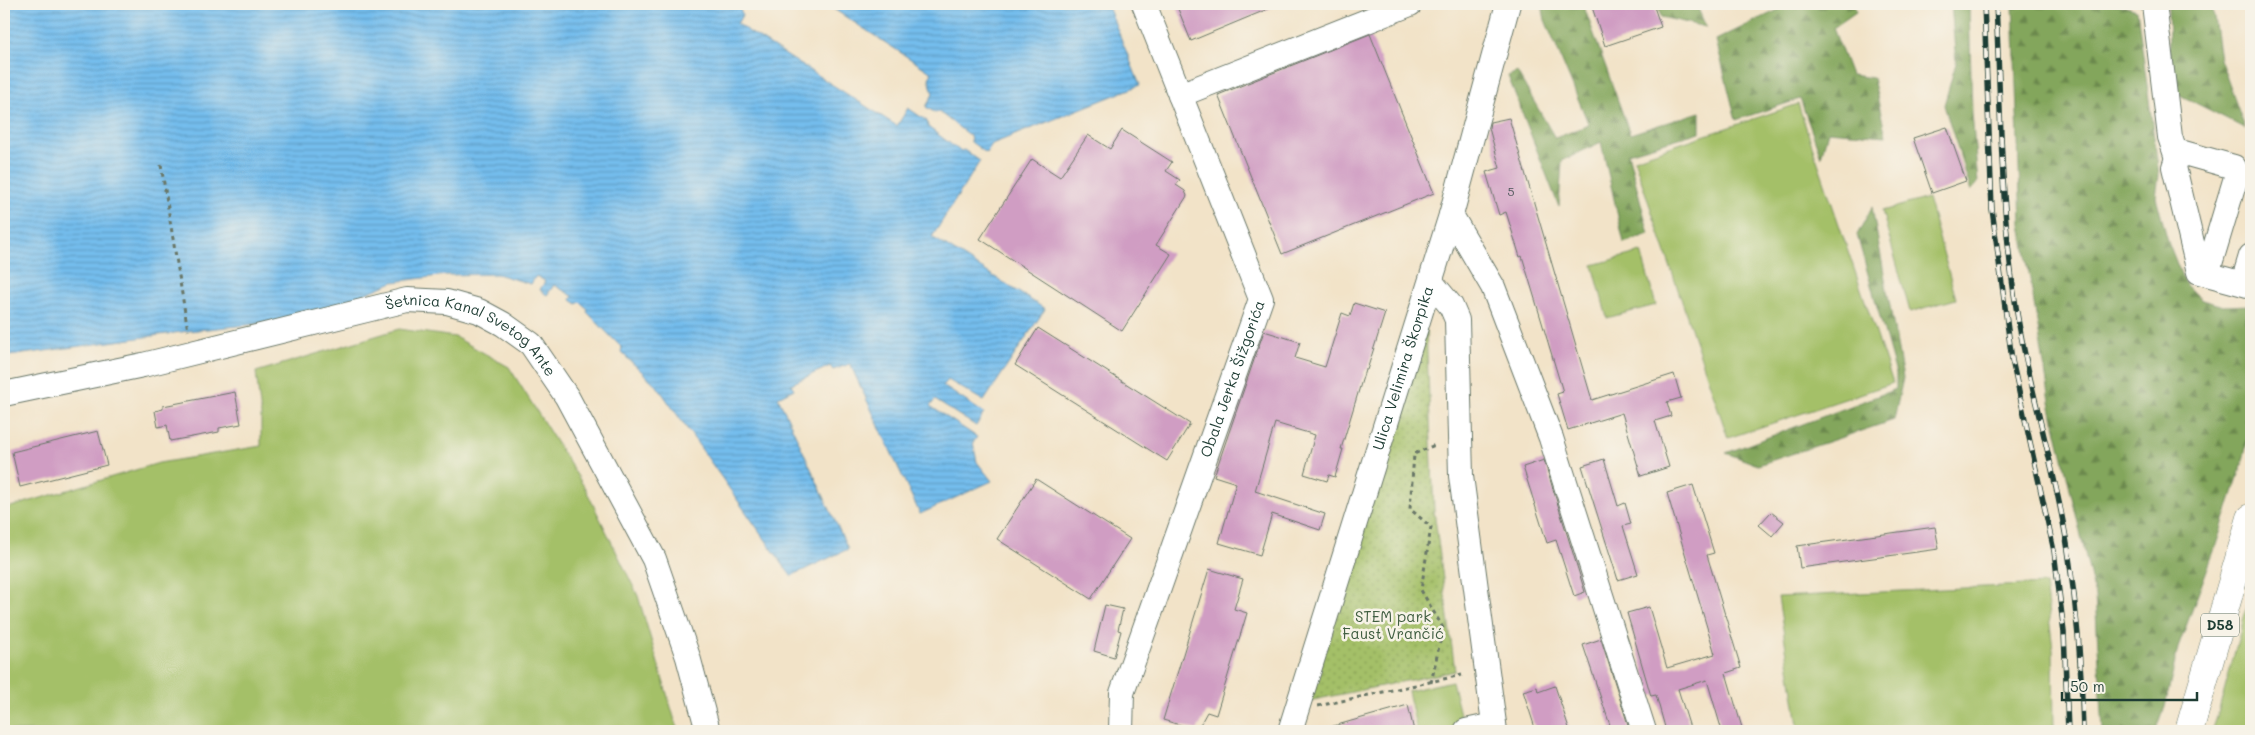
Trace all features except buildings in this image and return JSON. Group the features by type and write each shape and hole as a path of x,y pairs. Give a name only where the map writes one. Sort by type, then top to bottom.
{"main road":[{"name":"D58","path":"2189,731 2251,518"}],"street":[{"name":"Obala Jerka Šižgorića","path":"1121,731 1122,693 1262,299 1144,4"},
{"path":"1180,95 1410,4"},
{"name":"Ulica Velimira Škorpika","path":"1293,721 1431,282 1508,4"},
{"path":"2154,4 2170,137 2177,158"},
{"path":"2208,274 2237,174 2234,167 2184,153 2177,158 2174,166 2199,272 2247,285 2251,256"},
{"path":"1451,215 1493,287 1551,438 1644,731"},
{"path":"1431,282 1451,306 1457,320 1462,476 1494,728 1466,731"},
{"name":"Šetnica Kanal Svetog Ante","path":"4,394 143,365 407,300 447,302 479,311 503,324 530,344 567,397 654,558 688,657 708,731"}],"path":[{"path":"161,165 188,331"},
{"path":"1431,683 1443,628 1421,590 1431,527 1410,509 1414,454 1435,446"},
{"path":"1293,721 1462,675"}],"green space":[{"path":"1542,4 1583,4 1630,134 1700,112 1700,132 1628,153 1649,234 1624,243 1601,142 1562,161 1559,207 1508,76 1517,72 1555,138 1589,125 1545,20"},
{"path":"1657,4 1696,4 1706,27 1661,17"},
{"path":"1790,4 1854,4 1856,12 1833,28 1851,75 1873,78 1886,136 1828,131 1821,157 1800,99 1736,120 1716,40"},
{"path":"1951,4 1969,4 1972,113 1978,183 1971,191 1944,105 1956,63"},
{"path":"2013,4 2116,4 2137,10 2159,175 2156,197 2168,241 2184,282 2202,300 2223,306 2251,305 2251,425 2242,465 2214,551 2178,648 2165,707 2156,731 2103,731 2095,596 2051,407 2021,224"},
{"path":"2168,4 2212,4 2220,59 2245,128 2170,90"},
{"path":"1798,104 1893,383 1728,438 1634,159"},
{"path":"1928,198 1956,299 1910,312 1882,211"},
{"path":"1872,207 1903,378 1894,420 1758,465 1726,453 1896,389 1896,374 1857,235"},
{"path":"1641,252 1656,305 1607,318 1593,265"},
{"path":"399,329 455,337 509,367 585,488 638,596 678,731 4,731 4,509 159,463 261,446 261,415 256,372"},
{"name":"STEM park Faust Vrančić","path":"1426,329 1434,510 1455,671 1308,701"},
{"path":"2045,584 2053,649 2054,731 1799,731 1778,597"},
{"path":"2251,592 2251,731 2212,731 2217,717"},
{"path":"1452,681 1464,731 1417,731 1408,691"}],"water":[{"path":"4,4 738,4 742,15 737,24 897,126 908,108 927,121 928,127 960,151 964,150 980,161 932,237 1045,309 984,401 948,380 943,386 984,413 976,426 935,400 930,406 977,437 973,442 977,462 992,481 920,514 850,364 833,370 830,366 791,384 794,389 778,397 848,549 791,576 657,386 621,352 622,348 587,312 588,309 580,302 577,304 571,300 573,296 554,285 547,295 540,290 545,281 536,276 531,284 497,274 446,275 393,282 305,319 188,331 9,356 4,331"},
{"path":"826,4 1107,4 1140,85 992,144 986,153 971,142 970,136 939,112 934,112 926,107 933,94 929,78 932,73"}],"railway":[{"path":"1984,4 1992,209 2012,360 2054,551 2064,632 2068,731"},
{"path":"1996,4 2004,198 2011,275 2022,343 2057,491 2068,550 2082,686 2083,731"}]}
